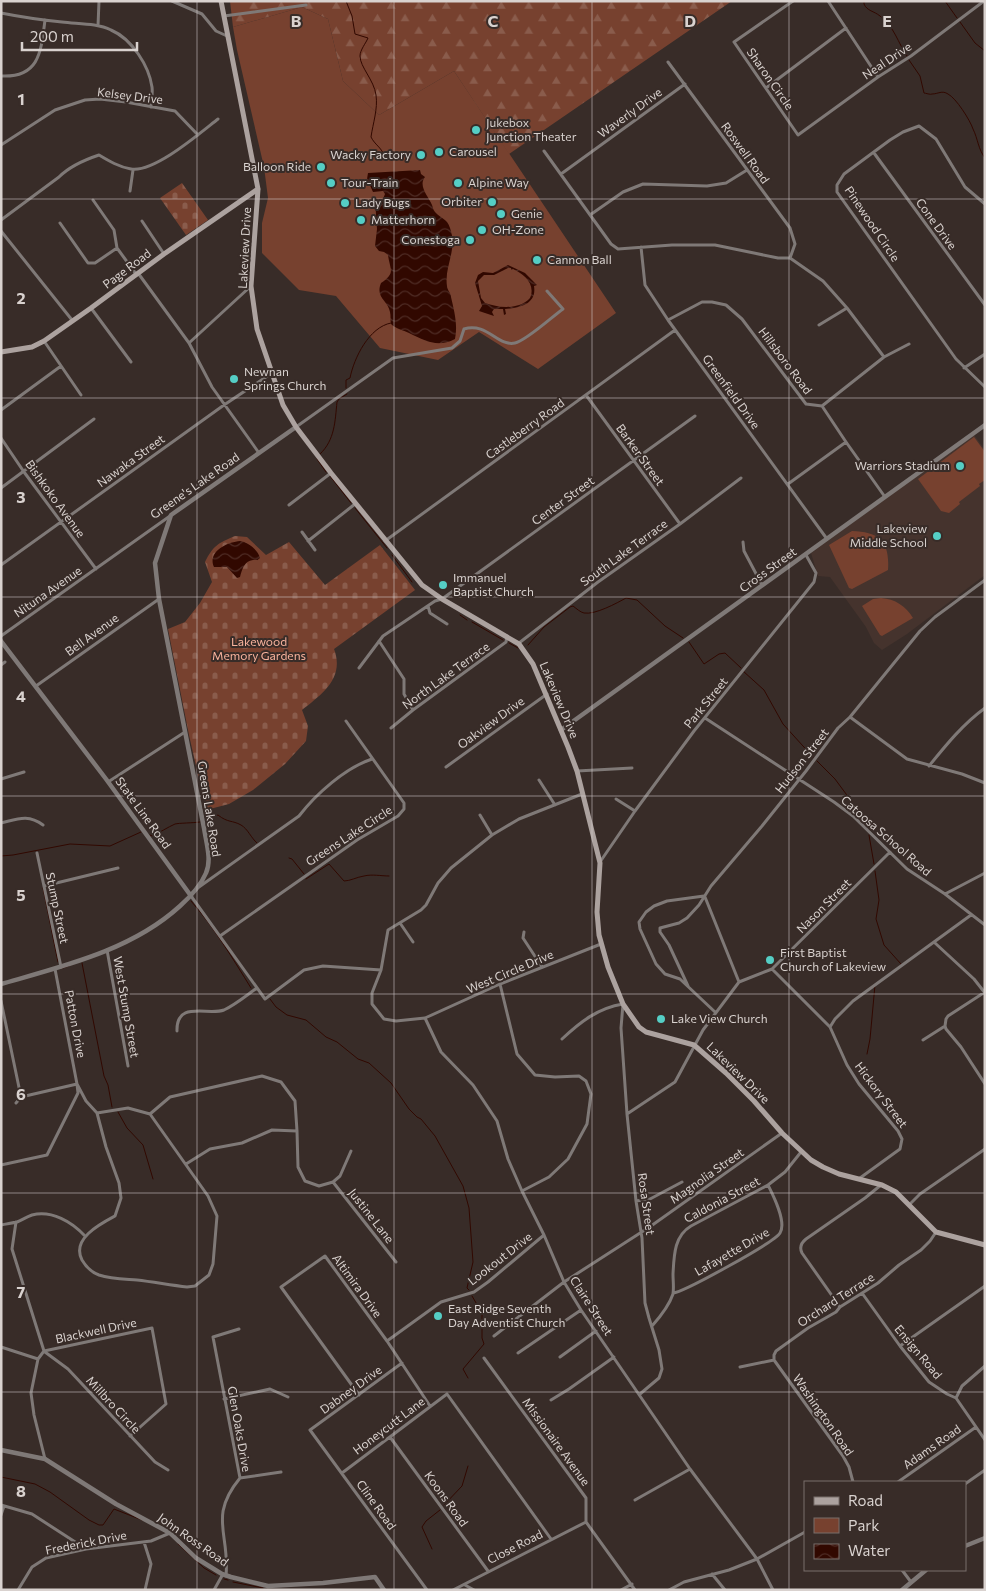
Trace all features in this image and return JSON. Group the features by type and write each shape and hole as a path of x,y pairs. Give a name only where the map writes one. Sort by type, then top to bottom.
{"main road":[{"name":"Lakeview Drive","path":"221,1 258,189 250,286 257,329 283,404 296,427 331,473 422,585 442,599 519,644 532,662 547,694 577,771 600,863 597,912 599,935 608,967 623,1004 639,1027 646,1032 694,1045 732,1078 801,1152 823,1167 839,1174 882,1184 896,1192 936,1232"},
{"name":"Page Road","path":"1,352 32,347 44,341 258,189"},
{"path":"936,1232 985,1245"}],"street":[{"path":"98,26 99,1"},
{"path":"172,1 202,14 216,31 227,36"},
{"name":"Sharon Circle","path":"793,1 734,42 798,135"},
{"path":"828,1 878,77"},
{"name":"Neal Drive","path":"798,135 878,77 911,56 984,1"},
{"path":"223,16 306,5"},
{"path":"1,13 110,29 126,40 146,68 152,90 150,106"},
{"path":"1,76 18,75 26,72 33,66 41,50 46,20"},
{"path":"766,88 846,28"},
{"name":"Roswell Road","path":"668,62 790,228 795,244 790,258"},
{"name":"Waverly Drive","path":"561,174 685,84"},
{"name":"Kelsey Drive","path":"1,145 55,110 85,100 100,99 175,111 198,135"},
{"path":"1,220 80,162 99,155 122,167 134,170 158,163 218,119"},
{"name":"Pinewood Circle","path":"985,204 965,187 936,139 919,126 890,140 844,174 837,185 837,192 956,359 985,387"},
{"path":"544,151 611,244 618,249 715,245 778,258 790,258 823,280 884,357"},
{"name":"Cone Drive","path":"874,153 985,305"},
{"path":"130,191 134,170"},
{"path":"590,215 623,192 643,184 708,186 726,183 746,170"},
{"path":"94,200 114,230 117,248 189,343 212,387 259,453"},
{"path":"142,221 164,254"},
{"path":"60,223 88,263 95,263 117,248"},
{"path":"1,230 72,320"},
{"name":"Greenfield Drive","path":"641,247 645,285 668,320 827,539"},
{"path":"189,343 250,286"},
{"path":"296,427 393,358 452,348 460,341 464,329 472,327 481,329 506,342 515,343 563,309 547,291"},
{"name":"Hillsboro Road","path":"668,320 702,302 726,305 742,319 806,404 822,406 885,496"},
{"path":"91,308 131,362"},
{"path":"819,325 847,308"},
{"name":"Castleberry Road","path":"385,541 676,330"},
{"path":"44,341 81,395"},
{"path":"822,406 884,357 909,344"},
{"path":"964,368 985,354"},
{"path":"1,410 61,366"},
{"name":"Nawaka Street","path":"1,565 224,405 273,373"},
{"name":"Barker Street","path":"586,395 680,524"},
{"name":"Center Street","path":"359,668 383,636 435,601 442,599 695,416"},
{"path":"1,488 94,419"},
{"name":"Cross Street","path":"561,730 985,425"},
{"name":"Greene's Lake Road","path":"106,563 296,427"},
{"name":"Bishkoko Avenue","path":"1,438 96,569"},
{"path":"788,484 846,442"},
{"path":"289,505 331,473"},
{"name":"South Lake Terrace","path":"519,644 598,582 741,478"},
{"path":"308,541 355,504"},
{"name":"Greens Lake Road","path":"1,984 61,967 141,935 165,920 191,896 206,873 209,863 204,828 159,598 155,563 171,515"},
{"path":"302,532 315,550"},
{"path":"743,542 744,551 763,586"},
{"name":"Park Street","path":"600,863 636,810 705,718 814,582 816,573 806,555"},
{"name":"Nituna Avenue","path":"1,636 106,563"},
{"name":"Hudson Street","path":"688,986 670,945 660,932 660,928 679,923 688,918 700,905 711,886 762,826 838,728 850,717 920,631 935,617 985,580"},
{"name":"Bell Avenue","path":"36,686 159,598"},
{"path":"428,606 430,613 447,624"},
{"name":"North Lake Terrace","path":"391,728 506,642 507,636"},
{"name":"State Line Road","path":"1,641 108,782 264,1000 304,970 323,966 381,970"},
{"path":"379,641 404,679 404,694 413,710"},
{"name":"Oakview Drive","path":"446,766 547,694"},
{"path":"929,766 955,734 972,717 985,708"},
{"path":"850,717 907,759 962,774 985,783"},
{"name":"Catoosa School Road","path":"705,718 854,816 907,869 945,894 985,925"},
{"path":"195,891 298,816 323,789 362,763 372,759 346,722"},
{"path":"108,782 186,732"},
{"name":"Greens Lake Circle","path":"220,936 357,840 398,816 404,809 404,803 372,759"},
{"path":"577,771 632,768"},
{"path":"1,779 24,772"},
{"path":"539,780 555,805"},
{"path":"413,942 400,923 421,910 438,883 451,868 492,835 519,819 582,794"},
{"path":"616,799 636,810"},
{"path":"480,815 492,835"},
{"path":"1,823 23,817 36,819 43,825"},
{"name":"Stump Street","path":"37,852 61,967"},
{"name":"Nason Street","path":"739,982 772,969 890,852"},
{"path":"44,886 118,868"},
{"path":"945,894 985,873"},
{"path":"627,1114 676,1082 694,1045 739,982 705,896 667,901 654,906 646,912 640,922 640,929 656,964 665,974 680,979 716,1012"},
{"path":"830,1027 835,1019 853,1001 971,915"},
{"name":"West Circle Drive","path":"400,923 388,930 381,970 372,994 372,1004 379,1015 384,1019 396,1022 425,1018 500,984 602,944"},
{"path":"524,932 523,938 542,967"},
{"path":"935,942 985,992 948,1016 945,1026 985,1084"},
{"name":"West Stump Street","path":"107,950 128,1066"},
{"name":"Patton Drive","path":"54,969 77,1084"},
{"name":"Hickory Street","path":"772,969 830,1027 847,1064 859,1084 898,1130 902,1139 900,1149 860,1178"},
{"path":"500,984 517,1054 535,1075 555,1077 579,1076 586,1081 591,1094 587,1124 568,1159 549,1177 522,1191"},
{"path":"177,1031 177,1023 182,1015 192,1011 221,1011 257,988"},
{"path":"1,1001 21,1097"},
{"path":"562,1039 594,1013 623,1004"},
{"name":"Rosa Street","path":"623,1004 621,1028 627,1114 641,1233 645,1302 660,1350 662,1369 659,1378 640,1394"},
{"name":"Claire Street","path":"425,1018 441,1052 473,1085 497,1122 508,1159 522,1191 564,1282 581,1310 690,1469 757,1559 773,1590"},
{"path":"923,1040 945,1026"},
{"path":"150,1114 170,1097 262,1076 281,1082 295,1101 298,1131 298,1167 305,1180 319,1186 333,1182 340,1176 351,1151"},
{"path":"16,1103 21,1097 77,1084"},
{"path":"77,1084 86,1101 97,1112 108,1156 119,1183 121,1198 115,1216 100,1224 85,1236 80,1248 80,1254 86,1266 92,1272 108,1277 186,1287 195,1286 209,1275 213,1264 217,1216 208,1196 150,1114 128,1108 97,1112"},
{"path":"1,1165 47,1155 78,1093 77,1084"},
{"path":"186,1164 210,1149 242,1142 272,1130 298,1131"},
{"name":"Magnolia Street","path":"494,1336 564,1282 641,1233 782,1133"},
{"path":"909,1205 920,1194 985,1150"},
{"name":"Caldonia Street","path":"651,1326 665,1310 673,1293 675,1252 677,1241 681,1234 691,1226 768,1186 785,1172 801,1152"},
{"name":"Justine Lane","path":"333,1182 396,1262"},
{"path":"636,1201 650,1199 682,1182"},
{"path":"840,1307 802,1253 801,1245 806,1239 882,1184"},
{"name":"Lafayette Drive","path":"673,1293 683,1290 718,1271 767,1243 780,1233 782,1228 780,1215 768,1186"},
{"path":"1,1224 16,1222 30,1215 54,1216 76,1227 85,1236"},
{"path":"16,1222 12,1249 44,1351 38,1360 31,1393 45,1459"},
{"name":"Orchard Terrace","path":"774,1360 776,1351 886,1277 899,1265 921,1250 936,1232"},
{"name":"Lookout Drive","path":"387,1341 442,1302 474,1292 544,1236"},
{"name":"Altimira Drive","path":"359,1395 281,1287 324,1256 387,1341 430,1406"},
{"path":"900,1346 985,1286"},
{"name":"Ensign Road","path":"862,1293 900,1346 929,1382 956,1398 985,1440"},
{"path":"518,1353 581,1310"},
{"name":"Blackwell Drive","path":"44,1351 152,1328 166,1404 130,1436"},
{"name":"Glen Oaks Drive","path":"225,1575 221,1515 226,1498 240,1478 213,1337 238,1329"},
{"path":"560,1357 596,1331"},
{"path":"1,1347 38,1360"},
{"name":"Millbro Circle","path":"44,1351 68,1370 155,1462 168,1470"},
{"path":"551,1400 614,1357"},
{"name":"Missionaire Avenue","path":"484,1358 586,1498 586,1522"},
{"path":"740,1367 774,1360"},
{"name":"Washington Road","path":"774,1360 842,1456 849,1467 853,1481"},
{"name":"Dabney Drive","path":"310,1430 402,1363"},
{"path":"956,1398 962,1386 985,1366"},
{"path":"224,1398 270,1389 288,1397"},
{"name":"Honeycutt Lane","path":"342,1473 446,1394 551,1539"},
{"name":"Adams Road","path":"899,1481 976,1427"},
{"name":"Cline Road","path":"310,1430 427,1590"},
{"name":"Koons Road","path":"390,1437 488,1571"},
{"name":"John Ross Road","path":"1,1450 45,1459 116,1504 170,1533 196,1558 225,1575 268,1588 375,1578 384,1590"},
{"path":"635,1500 690,1469"},
{"path":"966,1483 985,1470"},
{"path":"240,1478 281,1472"},
{"path":"1,1515 3,1505 32,1514 86,1549"},
{"path":"586,1522 635,1590"},
{"name":"Close Road","path":"453,1590 586,1522"},
{"name":"Frederick Drive","path":"18,1590 32,1567 46,1558 86,1549 151,1541 170,1533"},
{"path":"669,1590 684,1582 730,1570 757,1559 804,1533"},
{"path":"966,1546 985,1538"},
{"path":"144,1542 151,1564 145,1590"},
{"path":"903,1571 911,1582"},
{"path":"902,1590 925,1571"},
{"path":"712,1574 725,1590"},
{"path":"214,1590 225,1575"},
{"path":"323,1583 324,1590"},
{"path":"465,1584 474,1590"},
{"path":"621,1590 632,1584"}],"shaded area":[{"path":"974,435 985,450 985,575 907,634 882,650 874,643 866,627 830,577 818,576 811,553"}],"green space":[{"path":"230,1 732,1 509,154 454,71 379,115 343,81 328,19 302,7 233,27"},
{"path":"302,7 328,19 343,81 379,115 454,71 616,313 538,369 479,332 438,360 380,348 336,296 299,290 262,253 262,223 268,198 264,167 233,27"},
{"path":"182,183 208,220 186,235 160,198"},
{"name":"Warriors Stadium","path":"974,437 985,452 985,480 949,513 941,511 918,479"},
{"path":"852,531 870,534 881,540 887,552 888,570 852,589 849,588 829,545"},
{"name":"Lakewood Memory Gardens","path":"235,536 247,537 266,555 289,542 325,585 380,545 415,590 334,649 337,659 334,677 324,691 302,710 308,726 306,741 285,764 253,790 229,804 206,810 168,629 185,622 200,603 212,582 205,562 217,546"},
{"path":"881,598 900,604 913,618 882,636 862,606 873,599"}],"water":[{"path":"420,170 421,174 425,177 423,180 424,191 434,211 447,222 452,236 447,287 451,296 456,334 455,339 443,343 426,341 393,326 391,324 389,308 380,292 381,283 389,277 391,271 388,255 379,251 375,246 377,229 375,199 383,199 385,194 383,191 373,192 367,179 368,173"},
{"path":"508,265 525,273 537,285 534,286 533,297 522,306 505,309 506,314 504,315 503,309 494,309 492,312 494,316 479,311 482,306 475,283 478,275 483,272 493,273","holes":["511,268 511,270 517,271 528,280 531,288 530,298 520,305 509,307 485,303 481,298 478,281 484,275 494,275"]},
{"path":"240,541 252,547 260,558 247,562 240,577 237,578 227,567 214,567 213,557 216,552 229,543"}],"waterway":[{"path":"346,1 352,16 355,34 368,38 360,56 362,65 373,84 376,95 376,111 371,137 384,155"},
{"path":"864,1 867,8 880,16 889,25 907,56"},
{"path":"945,1 957,18"},
{"path":"960,22 975,43 985,51"},
{"path":"909,60 920,76 924,93 946,93 959,104 975,133 985,158"},
{"path":"346,388 346,380 350,378 364,344 376,330 391,323"},
{"path":"320,454 329,443 335,423 337,402 347,394"},
{"path":"317,459 326,472"},
{"path":"330,476 351,503"},
{"path":"355,508 387,548"},
{"path":"392,555 412,582"},
{"path":"528,645 544,627 570,607 573,606 581,612 589,613 606,608 626,598 637,600 665,626 683,638"},
{"path":"460,615 467,620"},
{"path":"472,622 503,640"},
{"path":"689,642 704,664 719,654 725,653 741,668"},
{"path":"509,643 518,648"},
{"path":"743,671 764,690 783,724 813,757"},
{"path":"817,761 835,779 863,813 867,826"},
{"path":"206,820 218,815 238,823 246,829 257,843"},
{"path":"150,835 152,836 175,824 200,822"},
{"path":"1,856 70,844 110,846 141,832"},
{"path":"869,835 874,864"},
{"path":"289,858 292,859 304,874"},
{"path":"306,879 329,864 344,881 367,875 389,876"},
{"path":"875,871 879,900 876,919 884,945 901,964"},
{"path":"43,888 58,962"},
{"path":"191,901 215,932 251,988"},
{"path":"82,963 104,1076 108,1085 112,1107"},
{"path":"63,968 69,966"},
{"path":"867,1054 875,985"},
{"path":"270,999 276,1007 287,1015 306,1020 326,1037 337,1042 358,1059 369,1063 391,1083 409,1109 421,1119 435,1136 463,1186 469,1208 473,1262 467,1288 469,1290"},
{"path":"118,1112 127,1128 143,1145 153,1179"},
{"path":"468,1378 463,1369 484,1344 482,1338 482,1313 472,1296"},
{"path":"444,1505 462,1486 468,1466"},
{"path":"1,1477 35,1484 99,1525 103,1525 114,1509 142,1520"},
{"path":"432,1549 422,1527 426,1521 440,1510"},
{"path":"178,1544 204,1568 216,1575"},
{"path":"224,1579 228,1580"},
{"path":"233,1582 263,1588"}],"place":[{"name":"Jukebox Junction Theater","path":"476,130"},
{"name":"Carousel","path":"439,152"},
{"name":"Wacky Factory","path":"421,155"},
{"name":"Balloon Ride","path":"321,167"},
{"name":"Tour-Train","path":"331,183"},
{"name":"Alpine Way","path":"458,183"},
{"name":"Orbiter","path":"492,202"},
{"name":"Lady Bugs","path":"345,203"},
{"name":"Genie","path":"501,214"},
{"name":"Matterhorn","path":"361,220"},
{"name":"OH-Zone","path":"482,230"},
{"name":"Conestoga","path":"470,240"},
{"name":"Cannon Ball","path":"537,260"},
{"name":"Newnan Springs Church","path":"234,379"},
{"name":"Warriors Stadium","path":"960,466"},
{"name":"Lakeview Middle School","path":"937,536"},
{"name":"Immanuel Baptist Church","path":"443,585"},
{"name":"First Baptist Church of Lakeview","path":"770,960"},
{"name":"Lake View Church","path":"661,1019"},
{"name":"East Ridge Seventh Day Adventist Church","path":"438,1316"}]}
